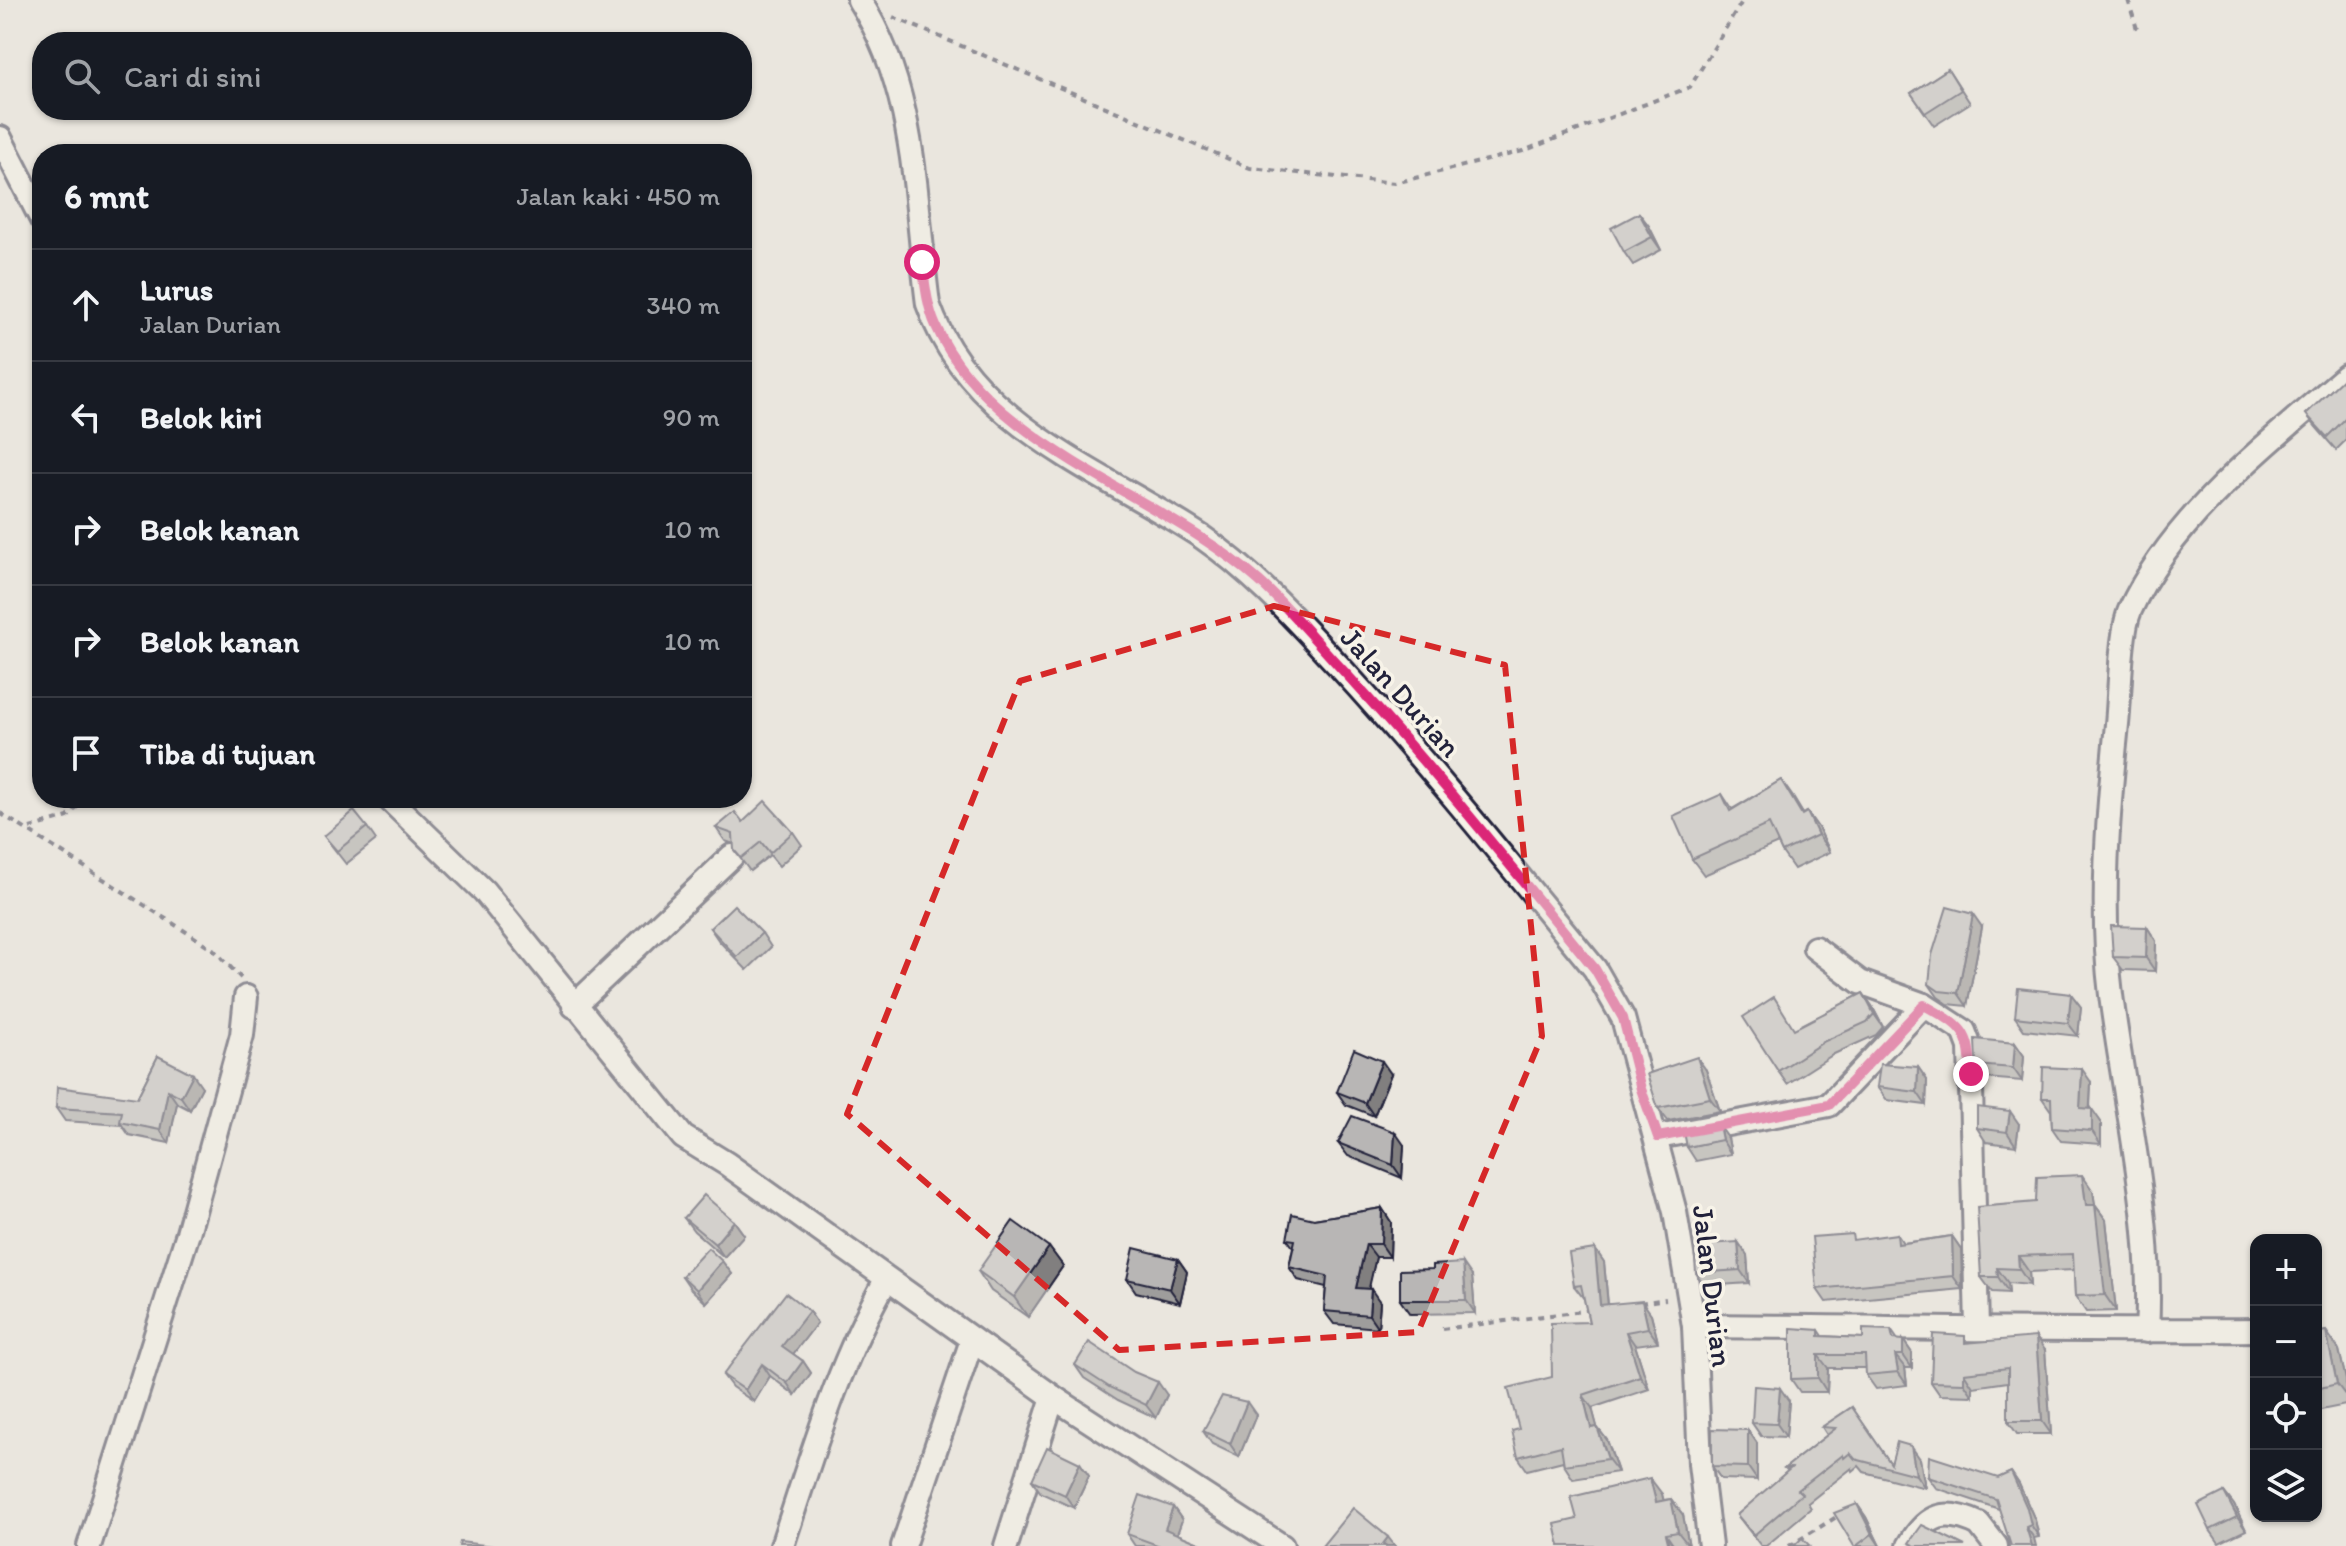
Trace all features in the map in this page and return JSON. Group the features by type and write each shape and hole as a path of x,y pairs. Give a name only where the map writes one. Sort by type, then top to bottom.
{"street":[{"name":"Jalan Durian","path":"860,1 881,35 910,129 928,304 935,325 959,364 1022,424 1077,464 1174,519 1260,581 1400,733 1602,980 1623,1018 1641,1089 1658,1137 1675,1212 1694,1326 1700,1464 1710,1546"},
{"path":"0,138 32,200"},
{"path":"2147,1331 2144,1231 2111,992 2107,925 2110,796 2128,613 2176,541 2221,486 2346,376"},
{"path":"398,808 484,891 683,1137 727,1164 886,1280 1258,1539 1282,1546"},
{"path":"574,1006 732,856"},
{"path":"1815,948 1860,982 1924,1005 1964,1031 1970,1047 1977,1328"},
{"path":"89,1546 188,1233 242,1035 246,997"},
{"path":"1658,1137 1829,1105 1924,1005"},
{"path":"782,1546 824,1415 862,1323 886,1280"},
{"path":"1694,1326 2250,1330"},
{"path":"903,1546 972,1340"},
{"path":"1006,1546 1053,1397"},
{"path":"1909,1546 1924,1523 1939,1515 1979,1524 1996,1546"}],"path":[{"path":"860,1 1250,168 1395,183 1523,151 1690,87 1743,0"},
{"path":"2128,0 2137,29"},
{"path":"28,829 68,817 76,808"},
{"path":"0,813 213,949 238,972 246,997"},
{"path":"1631,1304 1689,1296"},
{"path":"1442,1329 1603,1308"},
{"path":"1789,1546 1840,1515"}],"highlighted area":[{"path":"1274,606 1505,665 1542,1036 1418,1332 1119,1350 847,1114 1020,681"}],"building":[{"path":"1948,69 1961,90 1925,113 1911,93"},
{"path":"1639,213 1652,237 1624,252 1611,228"},
{"path":"2346,376 2346,418 2327,437 2306,414"},
{"path":"1781,780 1802,815 1807,812 1818,835 1782,852 1769,824 1692,859 1673,816 1722,794 1730,811"},
{"path":"765,801 793,832 770,853 761,842 741,858 734,850 733,834 716,828 735,812 743,822"},
{"path":"354,811 367,827 337,851 324,836"},
{"path":"734,905 762,933 737,957 710,928"},
{"path":"1947,907 1973,914 1958,993 1939,991 1929,984 1932,955"},
{"path":"2111,926 2147,927 2146,958 2113,957"},
{"path":"2018,988 2071,994 2068,1023 2015,1017"},
{"path":"1863,993 1874,1014 1867,1022 1825,1041 1778,1071 1743,1017 1774,997 1794,1029"},
{"path":"1975,1039 2015,1043 2013,1068 1976,1065"},
{"path":"1354,1049 1382,1061 1365,1103 1337,1092"},
{"path":"158,1056 193,1074 181,1097 168,1090 160,1130 120,1122 122,1112 56,1108 57,1087 137,1098"},
{"path":"1697,1057 1710,1098 1658,1108 1647,1074"},
{"path":"1880,1064 1918,1067 1917,1092 1877,1087"},
{"path":"2043,1067 2082,1069 2080,1108 2092,1109 2092,1131 2052,1128 2051,1098 2042,1098"},
{"path":"1977,1107 2010,1111 2007,1132 1977,1128"},
{"path":"1352,1116 1395,1132 1393,1165 1338,1143"},
{"path":"1719,1125 1722,1140 1687,1147 1684,1132"},
{"path":"2082,1175 2086,1205 2095,1205 2105,1295 2075,1296 2073,1254 2018,1256 2019,1269 1997,1268 1998,1277 1981,1277 1977,1207 2036,1202 2037,1177"},
{"path":"704,1195 734,1221 715,1244 684,1218"},
{"path":"1382,1208 1381,1244 1366,1244 1356,1288 1371,1289 1369,1315 1324,1311 1327,1276 1289,1267 1295,1240 1287,1239 1292,1214 1314,1219"},
{"path":"1013,1221 1049,1247 1014,1297 978,1271"},
{"path":"1852,1234 1853,1240 1897,1234 1898,1244 1952,1236 1953,1276 1817,1289 1812,1237"},
{"path":"1738,1242 1740,1270 1696,1273 1694,1245"},
{"path":"708,1248 722,1261 697,1290 682,1276"},
{"path":"1134,1248 1178,1259 1170,1289 1127,1279"},
{"path":"1595,1249 1600,1305 1642,1301 1648,1328 1626,1332 1640,1376 1583,1395 1591,1428 1597,1427 1608,1459 1564,1465 1561,1446 1518,1457 1512,1431 1519,1429 1508,1388 1552,1377 1551,1323 1589,1322 1581,1285 1574,1286 1569,1253"},
{"path":"1463,1263 1466,1300 1400,1300 1400,1270 1433,1269 1433,1265"},
{"path":"786,1293 809,1311 782,1346 803,1361 787,1383 762,1364 745,1390 723,1375"},
{"path":"1791,1328 1819,1330 1819,1336 1863,1338 1863,1329 1891,1330 1893,1339 1903,1340 1903,1355 1895,1355 1898,1372 1866,1375 1865,1355 1818,1355 1818,1378 1791,1379"},
{"path":"2326,1331 2337,1384 2322,1388 2322,1378 2322,1332"},
{"path":"1933,1334 1965,1336 1965,1343 2036,1337 2042,1421 2008,1421 2008,1368 1964,1373 1964,1383 1931,1382"},
{"path":"1089,1342 1134,1372 1158,1382 1146,1405 1109,1387 1075,1365"},
{"path":"1754,1386 1780,1388 1777,1424 1752,1423"},
{"path":"1222,1396 1247,1402 1230,1444 1203,1431"},
{"path":"1852,1407 1891,1464 1897,1442 1911,1446 1916,1475 1855,1459 1850,1453 1844,1458 1843,1455 1798,1490 1802,1494 1754,1535 1737,1515 1791,1468 1785,1468 1836,1428 1822,1427"},
{"path":"1712,1429 1748,1430 1748,1467 1712,1466"},
{"path":"1047,1447 1080,1463 1065,1495 1032,1480"},
{"path":"1929,1456 1998,1478 2011,1472 2027,1508 2031,1525 2026,1527 2032,1546 2011,1546 1996,1499 1928,1477"},
{"path":"1650,1478 1656,1502 1671,1499 1678,1532 1666,1534 1669,1546 1560,1546 1555,1524 1577,1519 1571,1497"},
{"path":"2224,1492 2237,1517 2210,1530 2198,1505"},
{"path":"1140,1495 1173,1507 1165,1529 1206,1546 1160,1546 1127,1534"},
{"path":"1857,1504 1872,1534 1854,1546 1834,1513"},
{"path":"1353,1508 1388,1537 1383,1544 1387,1546 1322,1546"},
{"path":"1922,1525 1965,1546 1915,1546 1909,1543"},
{"path":"1802,1538 1810,1546 1794,1546"},
{"path":"460,1542 493,1546 459,1546"}],"route":[{"path":"922,262 928,304 935,325 959,364 982,390 1077,464 1204,539 1260,581 1400,733 1595,969 1623,1018 1641,1089 1658,1137 1829,1105 1924,1005 1952,1020 1964,1031 1970,1047 1971,1074"}]}
